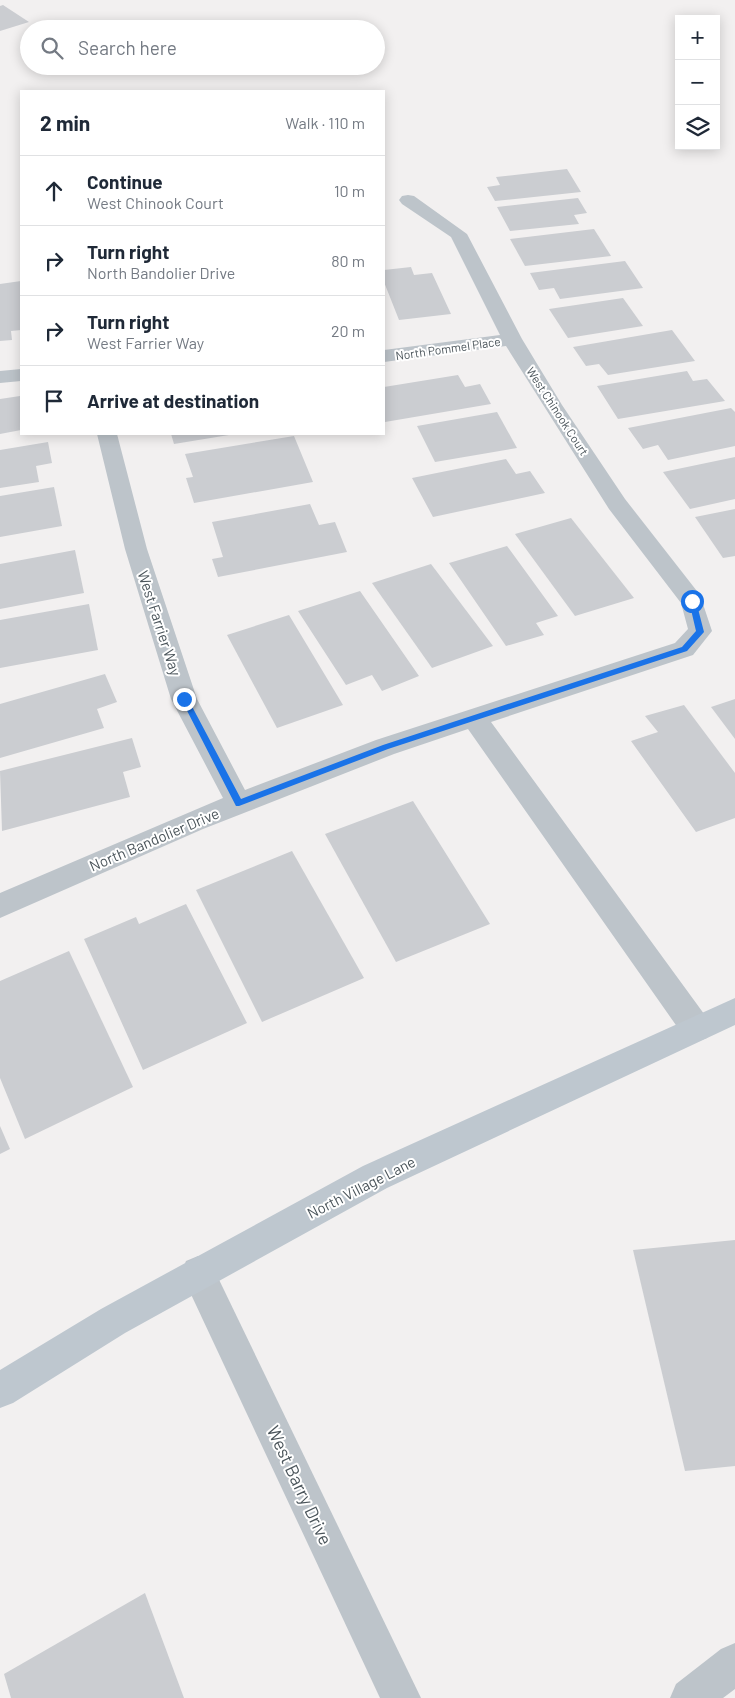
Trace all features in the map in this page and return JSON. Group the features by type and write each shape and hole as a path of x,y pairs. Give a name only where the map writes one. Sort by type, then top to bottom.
{"street":[{"name":"West Chinook Court","path":"408,200 458,234 512,339 618,504 692,601 700,632"},
{"name":"North Pommel Place","path":"385,356 512,339"},
{"path":"0,377 20,374"},
{"name":"West Farrier Way","path":"107,435 136,549 184,699 239,803"},
{"name":"North Bandolier Drive","path":"0,906 239,803 385,747 684,649 700,632"},
{"path":"473,717 696,1028"},
{"name":"North Village Lane","path":"0,1390 113,1321 375,1177 735,1011"},
{"name":"West Barry Drive","path":"198,1273 401,1698"},
{"path":"690,1698 735,1663"}],"building":[{"path":"3,5 26,20 20,20 20,25 0,31 0,6"},
{"path":"567,169 581,192 495,201 487,187 500,185 496,177"},
{"path":"578,198 587,213 574,215 579,224 510,231 497,207"},
{"path":"594,229 611,256 525,266 510,239"},
{"path":"625,261 643,288 560,299 554,288 539,290 530,273"},
{"path":"411,267 414,275 432,273 451,314 399,320 385,285 385,270"},
{"path":"20,281 20,330 11,331 12,340 0,341 0,284"},
{"path":"623,298 643,326 568,338 549,309"},
{"path":"672,330 695,361 608,375 599,364 586,366 573,347"},
{"path":"687,371 693,381 707,379 725,401 618,419 597,386"},
{"path":"458,375 465,387 480,384 491,404 385,422 385,387"},
{"path":"20,396 20,430 0,434 0,399"},
{"path":"731,408 735,412 735,446 668,460 658,445 643,449 628,428"},
{"path":"497,412 517,448 435,462 417,426"},
{"path":"171,435 229,435 174,444"},
{"path":"294,436 313,482 194,503 186,478 193,477 185,454"},
{"path":"48,442 52,463 36,466 39,482 0,488 0,450"},
{"path":"735,457 735,499 690,509 663,472"},
{"path":"506,459 516,474 530,471 545,493 433,517 412,478"},
{"path":"54,487 62,526 0,537 0,496"},
{"path":"310,504 319,525 335,522 347,552 218,577 212,559 223,557 212,522"},
{"path":"735,509 735,556 723,558 695,517"},
{"path":"571,518 634,598 575,616 515,534"},
{"path":"507,546 558,616 536,623 544,635 506,646 449,563"},
{"path":"75,550 84,593 0,609 0,564"},
{"path":"431,564 493,646 432,668 372,583"},
{"path":"360,591 419,676 382,691 372,675 346,685 298,611"},
{"path":"89,604 98,650 0,668 0,620"},
{"path":"289,615 343,705 277,728 227,635"},
{"path":"105,674 117,702 97,709 104,728 0,758 0,704"},
{"path":"735,699 735,739 711,707"},
{"path":"684,705 735,773 735,818 696,832 631,741 658,732 645,716"},
{"path":"132,738 141,767 123,772 130,797 2,831 0,771"},
{"path":"413,801 490,924 396,962 325,834"},
{"path":"292,851 364,978 262,1022 196,890"},
{"path":"186,904 247,1023 143,1070 84,939 136,917 139,924"},
{"path":"69,951 133,1087 25,1139 0,1078 0,981"},
{"path":"0,1126 10,1149 0,1154"},
{"path":"735,1240 735,1466 685,1471 633,1250"},
{"path":"145,1593 184,1698 11,1698 4,1674"}],"route":[{"path":"184,699 239,803 385,747 684,649 700,632 692,601"}]}
